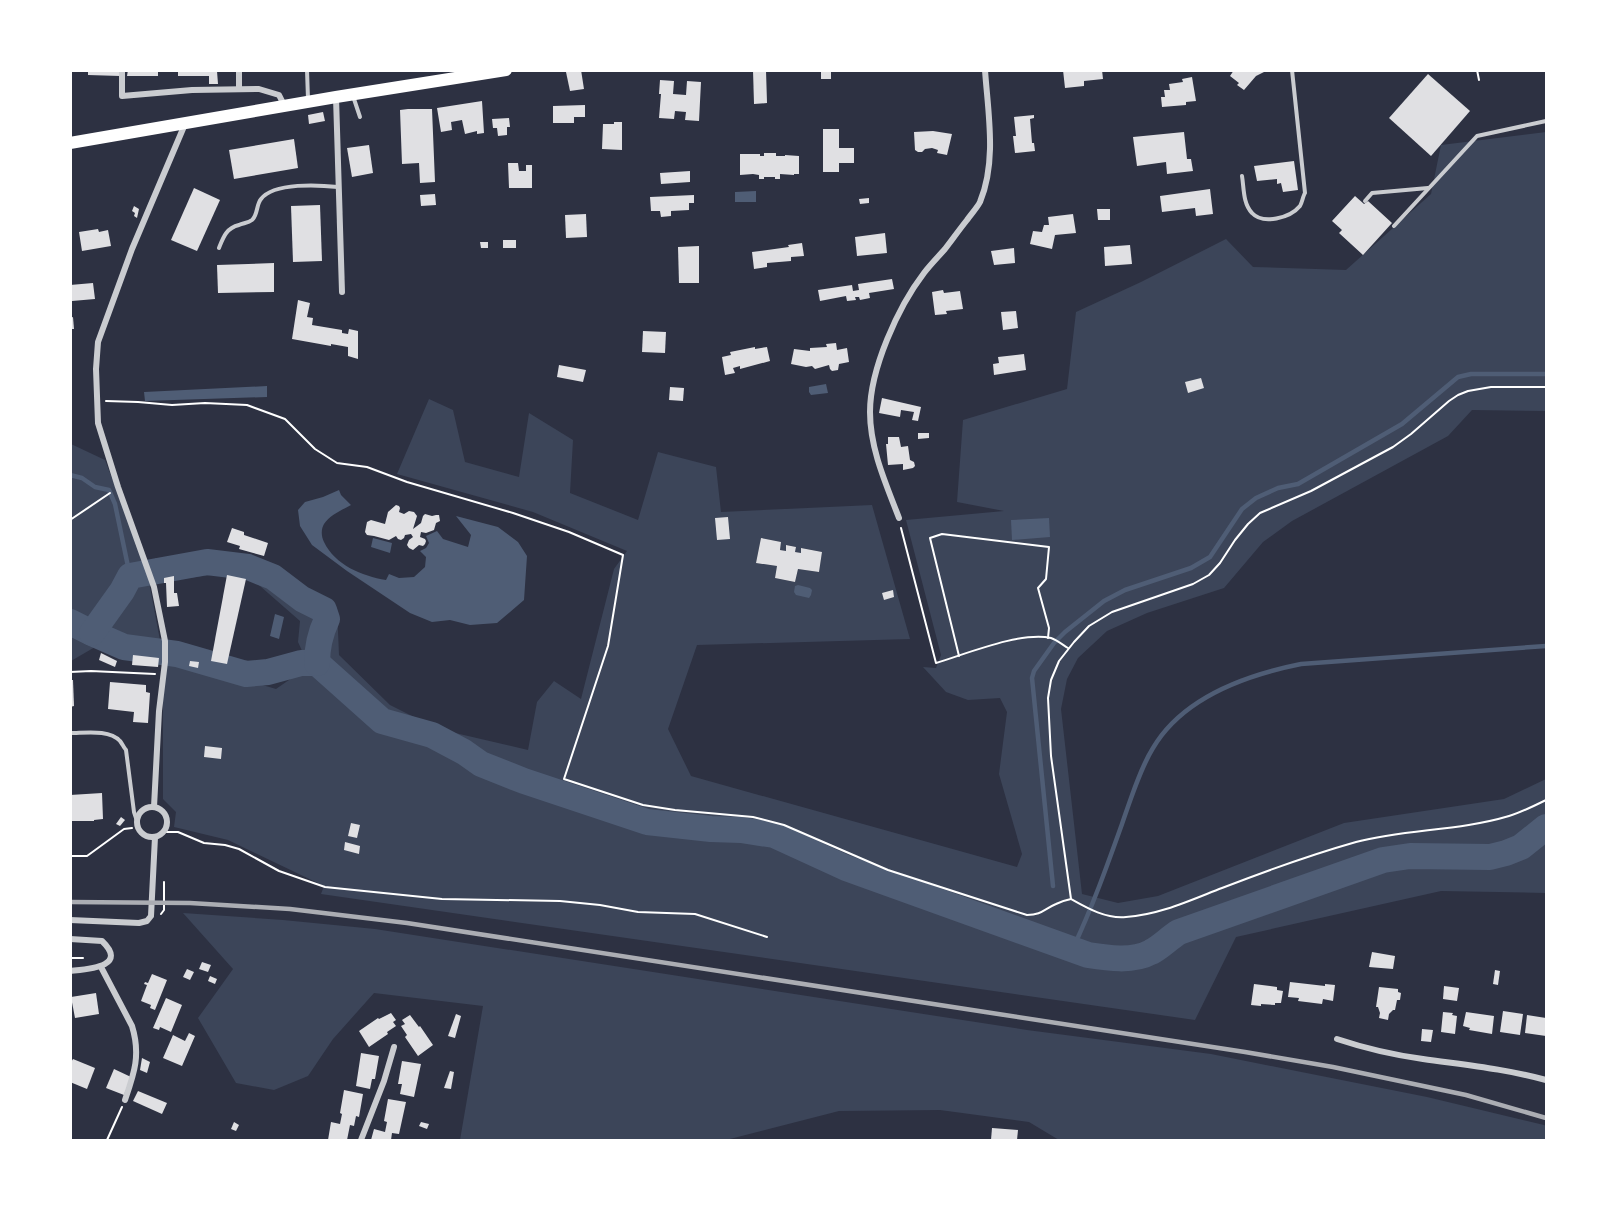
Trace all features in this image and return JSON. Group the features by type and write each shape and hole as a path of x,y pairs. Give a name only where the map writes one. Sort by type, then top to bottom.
{"main road":[{"path":"70,143 506,70"}],"street":[{"path":"122,70 122,96 192,90 260,89 279,95 285,107"},
{"path":"239,70 239,89"},
{"path":"898,518 874,444 870,412 873,387 880,360 908,296 979,204 986,184 989,163 985,70"},
{"path":"336,97 342,292"},
{"path":"154,807 165,641 154,587 103,444 98,423 96,369 98,342 132,249 185,124"},
{"path":"154,807 162,811 166,819 166,828 155,837 146,836 138,824 141,812 154,807"},
{"path":"70,920 139,923 147,921 151,916 155,837"},
{"path":"70,939 102,940 111,956 101,967 70,971"},
{"path":"101,967 134,1034 136,1068 125,1100"},
{"path":"1337,1039 1354,1045 1421,1059 1518,1072 1546,1080"},
{"path":"361,1140 384,1081 394,1047"}],"lane":[{"path":"307,70 309,102"},
{"path":"1242,176 1246,203 1251,213 1260,219 1269,220 1287,215 1300,206 1305,193 1293,70"},
{"path":"352,95 360,117"},
{"path":"1394,226 1479,135 1546,121"},
{"path":"219,249 225,232 233,226 249,222 254,218 261,199 271,192 281,188 339,187"},
{"path":"1365,201 1372,193 1429,188"},
{"path":"70,733 97,733 113,736 121,741 126,750 134,812 138,824"}],"path":[{"path":"1477,70 1479,80"},
{"path":"1546,387 1491,387 1458,395 1393,447 1311,491 1260,513 1248,524 1209,575 1193,584 1112,612 1089,626 1059,661 1051,680 1048,698 1051,756 1071,898 1110,917 1123,918 1163,910 1357,842 1403,832 1491,820 1516,813 1546,800"},
{"path":"96,401 172,405 206,403 247,405 285,419 315,449 337,463 367,467 417,485 513,513 569,532 623,555 608,646 564,779 643,805 753,816 768,820 888,870 1027,915 1044,912 1053,905 1071,898"},
{"path":"70,520 106,496"},
{"path":"898,518 936,663 1019,638 1039,636 1054,639 1068,648"},
{"path":"959,656 930,538 942,534 1049,547 1046,579 1038,588 1049,628 1048,638"},
{"path":"70,672 164,674"},
{"path":"70,856 87,856 124,830 138,824"},
{"path":"163,832 178,832 204,843 239,849 279,870 325,886 442,900 560,901 638,912 695,914 767,938"},
{"path":"160,916 164,910 164,880"},
{"path":"107,1140 125,1100"}],"shaded area":[{"path":"1546,132 1546,411 1472,410 1448,436 1292,521 1263,542 1224,588 1147,613 1107,631 1078,658 1067,679 1061,709 1082,894 1118,903 1158,896 1344,823 1504,799 1546,779 1546,893 1441,891 1236,937 1195,1020 321,894 324,886 228,840 174,827 176,812 163,799 163,656 276,689 309,666 298,642 300,621 251,578 219,574 158,582 155,558 255,560 337,608 339,655 390,705 438,729 528,750 537,702 554,681 581,699 614,569 627,551 533,512 397,474 429,399 453,410 465,462 519,477 529,413 573,440 570,493 638,520 658,452 716,467 721,512 872,505 910,639 697,645 668,729 691,776 1017,867 1022,854 999,774 1007,712 1000,698 968,700 946,692 923,667 936,668 941,655 906,520 1004,511 957,502 963,420 1067,389 1076,312 1226,239 1253,267 1346,270 1431,194 1441,145","holes":["761,538 781,542 780,550 786,551 787,545 796,547 795,552 801,553 802,548 822,552 819,572 798,569 795,582 775,578 777,566 756,563"]},
{"path":"756,191 756,202 735,202 735,192"},
{"path":"826,384 828,393 811,395 809,392 809,387"},
{"path":"267,386 267,397 145,401 144,392"},
{"path":"71,444 105,460 146,566 163,656 95,647 71,661"},
{"path":"339,490 351,505 336,513 324,524 322,535 329,550 350,568 368,576 386,580 389,574 399,578 414,577 425,567 426,557 420,551 429,543 426,536 437,531 443,539 468,547 471,535 456,516 498,527 518,542 527,556 524,600 497,623 470,625 450,620 432,622 410,613 312,545 300,526 298,510 305,502"},
{"path":"1049,518 1050,537 1012,540 1011,520"},
{"path":"373,538 392,543 390,553 371,547"},
{"path":"795,586 812,590 809,598 796,595"},
{"path":"275,614 284,617 279,639 270,636"},
{"path":"183,913 375,929 1027,1030 1211,1054 1427,1097 1544,1125 1546,1126 1546,1140 1059,1140 1029,1122 940,1110 839,1111 726,1140 460,1140 483,1006 374,993 333,1039 308,1076 274,1090 236,1083 198,1018 233,969"}],"building":[{"path":"88,70 120,70 120,76 88,75"},
{"path":"128,70 158,70 158,76 127,76"},
{"path":"178,70 217,71 218,84 209,84 209,76 178,76"},
{"path":"581,70 584,89 570,91 566,72"},
{"path":"753,70 766,70 767,103 754,104"},
{"path":"821,70 831,70 831,79 821,79"},
{"path":"1063,70 1102,70 1103,79 1084,81 1084,86 1065,88"},
{"path":"1234,70 1268,70 1256,76 1244,90 1230,76"},
{"path":"1428,74 1470,111 1431,156 1389,118"},
{"path":"1192,77 1196,101 1186,102 1186,105 1162,107 1161,97 1165,97 1164,90 1170,90 1169,84 1183,82 1182,79"},
{"path":"660,80 674,81 673,94 686,95 687,81 701,82 699,121 685,120 686,112 675,111 674,119 659,118"},
{"path":"482,101 484,133 477,134 477,131 465,134 462,120 451,122 452,130 441,132 437,108"},
{"path":"585,105 585,117 574,117 574,123 553,123 553,106"},
{"path":"432,109 435,182 420,183 419,163 402,164 400,110"},
{"path":"323,112 325,121 309,124 308,115"},
{"path":"1034,115 1034,118 1030,119 1035,151 1015,153 1014,117"},
{"path":"509,118 510,127 507,127 507,135 498,136 497,128 493,128 492,119"},
{"path":"614,122 622,122 622,150 602,149 603,124 614,124"},
{"path":"823,129 839,129 839,148 854,148 854,163 839,163 839,172 823,172"},
{"path":"933,131 952,134 947,155 937,153 938,150 932,148 922,152 915,150 914,132"},
{"path":"1184,132 1187,159 1191,159 1193,171 1167,174 1166,162 1137,166 1133,137"},
{"path":"294,139 298,168 234,179 229,150"},
{"path":"369,145 373,173 352,177 347,148"},
{"path":"764,153 776,153 776,156 799,156 799,174 780,174 780,179 764,177 764,179 759,179 759,175 753,174 740,175 740,154 764,156"},
{"path":"1294,161 1298,190 1283,192 1281,183 1277,184 1277,179 1257,181 1254,166"},
{"path":"508,163 518,163 519,171 526,171 526,165 532,165 532,188 509,188"},
{"path":"690,171 690,182 661,184 660,173"},
{"path":"194,188 220,200 197,251 171,240"},
{"path":"1210,189 1213,214 1196,216 1195,208 1162,212 1160,196"},
{"path":"435,194 436,205 421,206 420,195"},
{"path":"694,195 694,203 689,203 689,210 671,211 671,216 661,217 660,211 651,211 650,197"},
{"path":"1355,196 1364,204 1368,201 1392,223 1363,255 1339,233 1342,230 1332,221"},
{"path":"869,198 869,203 860,204 859,199"},
{"path":"320,205 322,261 293,262 291,206"},
{"path":"134,206 139,209 137,218 132,211"},
{"path":"1097,209 1110,209 1110,220 1098,220"},
{"path":"586,214 587,237 566,238 565,215"},
{"path":"1073,214 1076,233 1055,235 1052,249 1030,244 1033,231 1042,232 1044,225 1049,225 1048,217"},
{"path":"98,229 99,232 108,230 111,246 82,251 79,232"},
{"path":"885,233 887,253 857,256 855,237"},
{"path":"503,240 516,240 516,248 503,248"},
{"path":"480,242 488,242 488,248 481,248"},
{"path":"802,243 804,256 791,257 791,261 767,263 767,267 754,269 752,252"},
{"path":"1130,245 1132,264 1105,266 1104,247"},
{"path":"699,246 699,283 679,283 678,247"},
{"path":"1014,248 1015,263 994,265 991,251"},
{"path":"274,263 274,292 218,293 217,265"},
{"path":"892,279 894,289 869,293 870,298 860,300 859,297 855,297 856,300 847,301 846,296 820,301 818,290 852,285 853,291 859,290 858,284"},
{"path":"93,283 95,299 72,301 70,285"},
{"path":"943,290 944,293 960,291 963,309 935,315 932,292"},
{"path":"298,300 310,303 307,317 313,318 312,325 342,330 342,333 348,334 349,329 358,331 358,359 348,356 348,347 292,339"},
{"path":"1016,311 1018,328 1003,330 1001,312"},
{"path":"73,317 74,329 70,329 70,318"},
{"path":"643,331 666,332 665,353 642,352"},
{"path":"836,343 837,350 847,348 849,362 839,364 838,370 832,371 829,365 815,369 812,366 791,364 794,349 810,351 810,348 827,347 826,344"},
{"path":"755,347 755,349 767,347 770,361 740,369 740,366 733,368 735,373 725,375 722,357 731,355 730,352"},
{"path":"1024,354 1026,370 994,375 993,364 999,363 998,357"},
{"path":"559,365 586,370 583,382 557,377"},
{"path":"1201,378 1204,388 1188,393 1185,382"},
{"path":"670,387 684,388 683,401 669,400"},
{"path":"882,398 921,407 918,421 912,420 914,412 901,410 900,417 879,413"},
{"path":"918,433 929,433 929,438 918,439"},
{"path":"888,437 899,437 901,447 908,446 910,460 915,466 913,468 903,470 903,464 888,465 886,444 888,444"},
{"path":"396,505 400,508 399,512 404,514 409,511 414,512 417,516 413,529 421,523 425,514 439,515 440,521 436,523 434,530 421,532 420,537 426,541 423,546 419,545 413,550 409,548 407,545 413,537 411,534 405,535 401,540 396,536 389,540 367,535 365,532 367,522 371,520 385,524 388,512"},
{"path":"728,517 730,539 717,540 715,518"},
{"path":"232,528 244,532 244,535 268,543 264,556 239,549 240,546 227,542"},
{"path":"761,538 781,542 780,550 786,551 786,545 796,547 795,552 801,553 801,548 822,552 819,572 798,569 795,582 775,578 777,566 756,563"},
{"path":"227,575 246,579 227,664 211,661"},
{"path":"174,576 174,593 177,593 179,606 167,607 164,578"},
{"path":"893,590 894,597 884,600 882,593"},
{"path":"101,653 117,661 115,667 99,660"},
{"path":"133,655 159,658 158,667 132,665"},
{"path":"190,661 199,662 198,668 189,666"},
{"path":"70,680 73,680 74,706 70,707"},
{"path":"110,682 146,685 146,692 150,693 148,723 133,722 134,712 108,709"},
{"path":"205,746 222,748 221,759 204,757"},
{"path":"102,793 103,819 70,821 70,795"},
{"path":"121,817 125,820 120,826 116,824"},
{"path":"351,823 360,825 357,838 348,836"},
{"path":"345,842 360,846 359,854 344,850"},
{"path":"1372,952 1395,956 1393,969 1369,967"},
{"path":"202,962 211,965 208,972 199,969"},
{"path":"187,969 194,972 190,980 183,977"},
{"path":"1495,970 1500,971 1498,985 1493,984"},
{"path":"152,974 167,980 155,1010 150,1008 151,1005 141,1001 147,985 144,984 148,983"},
{"path":"210,976 217,979 215,984 208,981"},
{"path":"1290,982 1335,985 1333,1001 1323,999 1322,1004 1298,1001 1299,998 1288,997"},
{"path":"1254,984 1277,987 1277,990 1283,991 1281,1003 1251,1005"},
{"path":"1444,986 1459,988 1457,1001 1443,999"},
{"path":"1379,987 1398,989 1401,993 1400,1000 1397,1000 1395,1010 1389,1014 1388,1020 1379,1018 1380,1013 1376,1007"},
{"path":"96,993 99,1014 75,1018 71,997"},
{"path":"166,998 182,1005 171,1032 160,1027 159,1030 153,1028"},
{"path":"1503,1011 1523,1014 1520,1035 1500,1032"},
{"path":"1443,1012 1457,1016 1455,1034 1441,1032"},
{"path":"1466,1012 1494,1016 1492,1034 1469,1030 1470,1028 1463,1026"},
{"path":"391,1013 396,1020 393,1022 396,1026 369,1047 359,1031 378,1018"},
{"path":"456,1014 461,1016 455,1038 448,1036"},
{"path":"410,1015 433,1045 418,1056 405,1037 407,1035 401,1026 405,1024 402,1020"},
{"path":"1527,1015 1546,1018 1546,1036 1525,1033"},
{"path":"1422,1029 1433,1030 1431,1042 1421,1041"},
{"path":"189,1033 195,1036 182,1066 163,1058 173,1035 185,1041"},
{"path":"361,1053 379,1056 375,1079 372,1079 370,1089 356,1086"},
{"path":"142,1058 150,1062 147,1073 140,1070"},
{"path":"73,1059 95,1068 87,1089 70,1082 70,1064"},
{"path":"402,1061 421,1064 414,1097 400,1094 402,1084 398,1084"},
{"path":"114,1069 131,1077 124,1095 106,1088"},
{"path":"450,1071 454,1072 451,1089 444,1088"},
{"path":"344,1090 363,1094 359,1117 356,1116 354,1126 350,1125 347,1140 328,1140 331,1122 340,1124"},
{"path":"138,1091 167,1103 162,1114 133,1101"},
{"path":"388,1099 406,1102 399,1134 392,1133 391,1140 371,1140 374,1129 385,1132 387,1122 384,1121"},
{"path":"234,1122 239,1125 236,1131 231,1129"},
{"path":"421,1122 429,1124 427,1129 419,1126"},
{"path":"992,1128 1018,1130 1017,1140 991,1140"}],"waterway":[{"path":"1053,886 1032,678 1034,671 1054,643 1104,601 1125,590 1191,568 1210,557 1242,509 1256,498 1278,488 1298,484 1402,424 1458,377 1471,374 1546,374"},
{"path":"70,475 82,478 95,487 109,490 115,504 130,576"},
{"path":"92,633 130,576 207,562 248,567 273,577 302,599 324,610 327,619 319,641 317,663"},
{"path":"70,622 124,647 177,654 246,674 268,672 301,663 317,663 382,721 432,735 481,764 524,781 647,822 774,835 846,868 1095,956 1120,958 1144,955 1155,950 1179,932 1383,860 1410,856 1490,857 1506,853 1521,847 1546,827"},
{"path":"1073,948 1087,918 1148,756 1166,730 1199,702 1238,682 1301,664 1546,646"}],"railway":[{"path":"70,902 190,903 290,909 407,923 1333,1067 1466,1095 1546,1118"}]}
